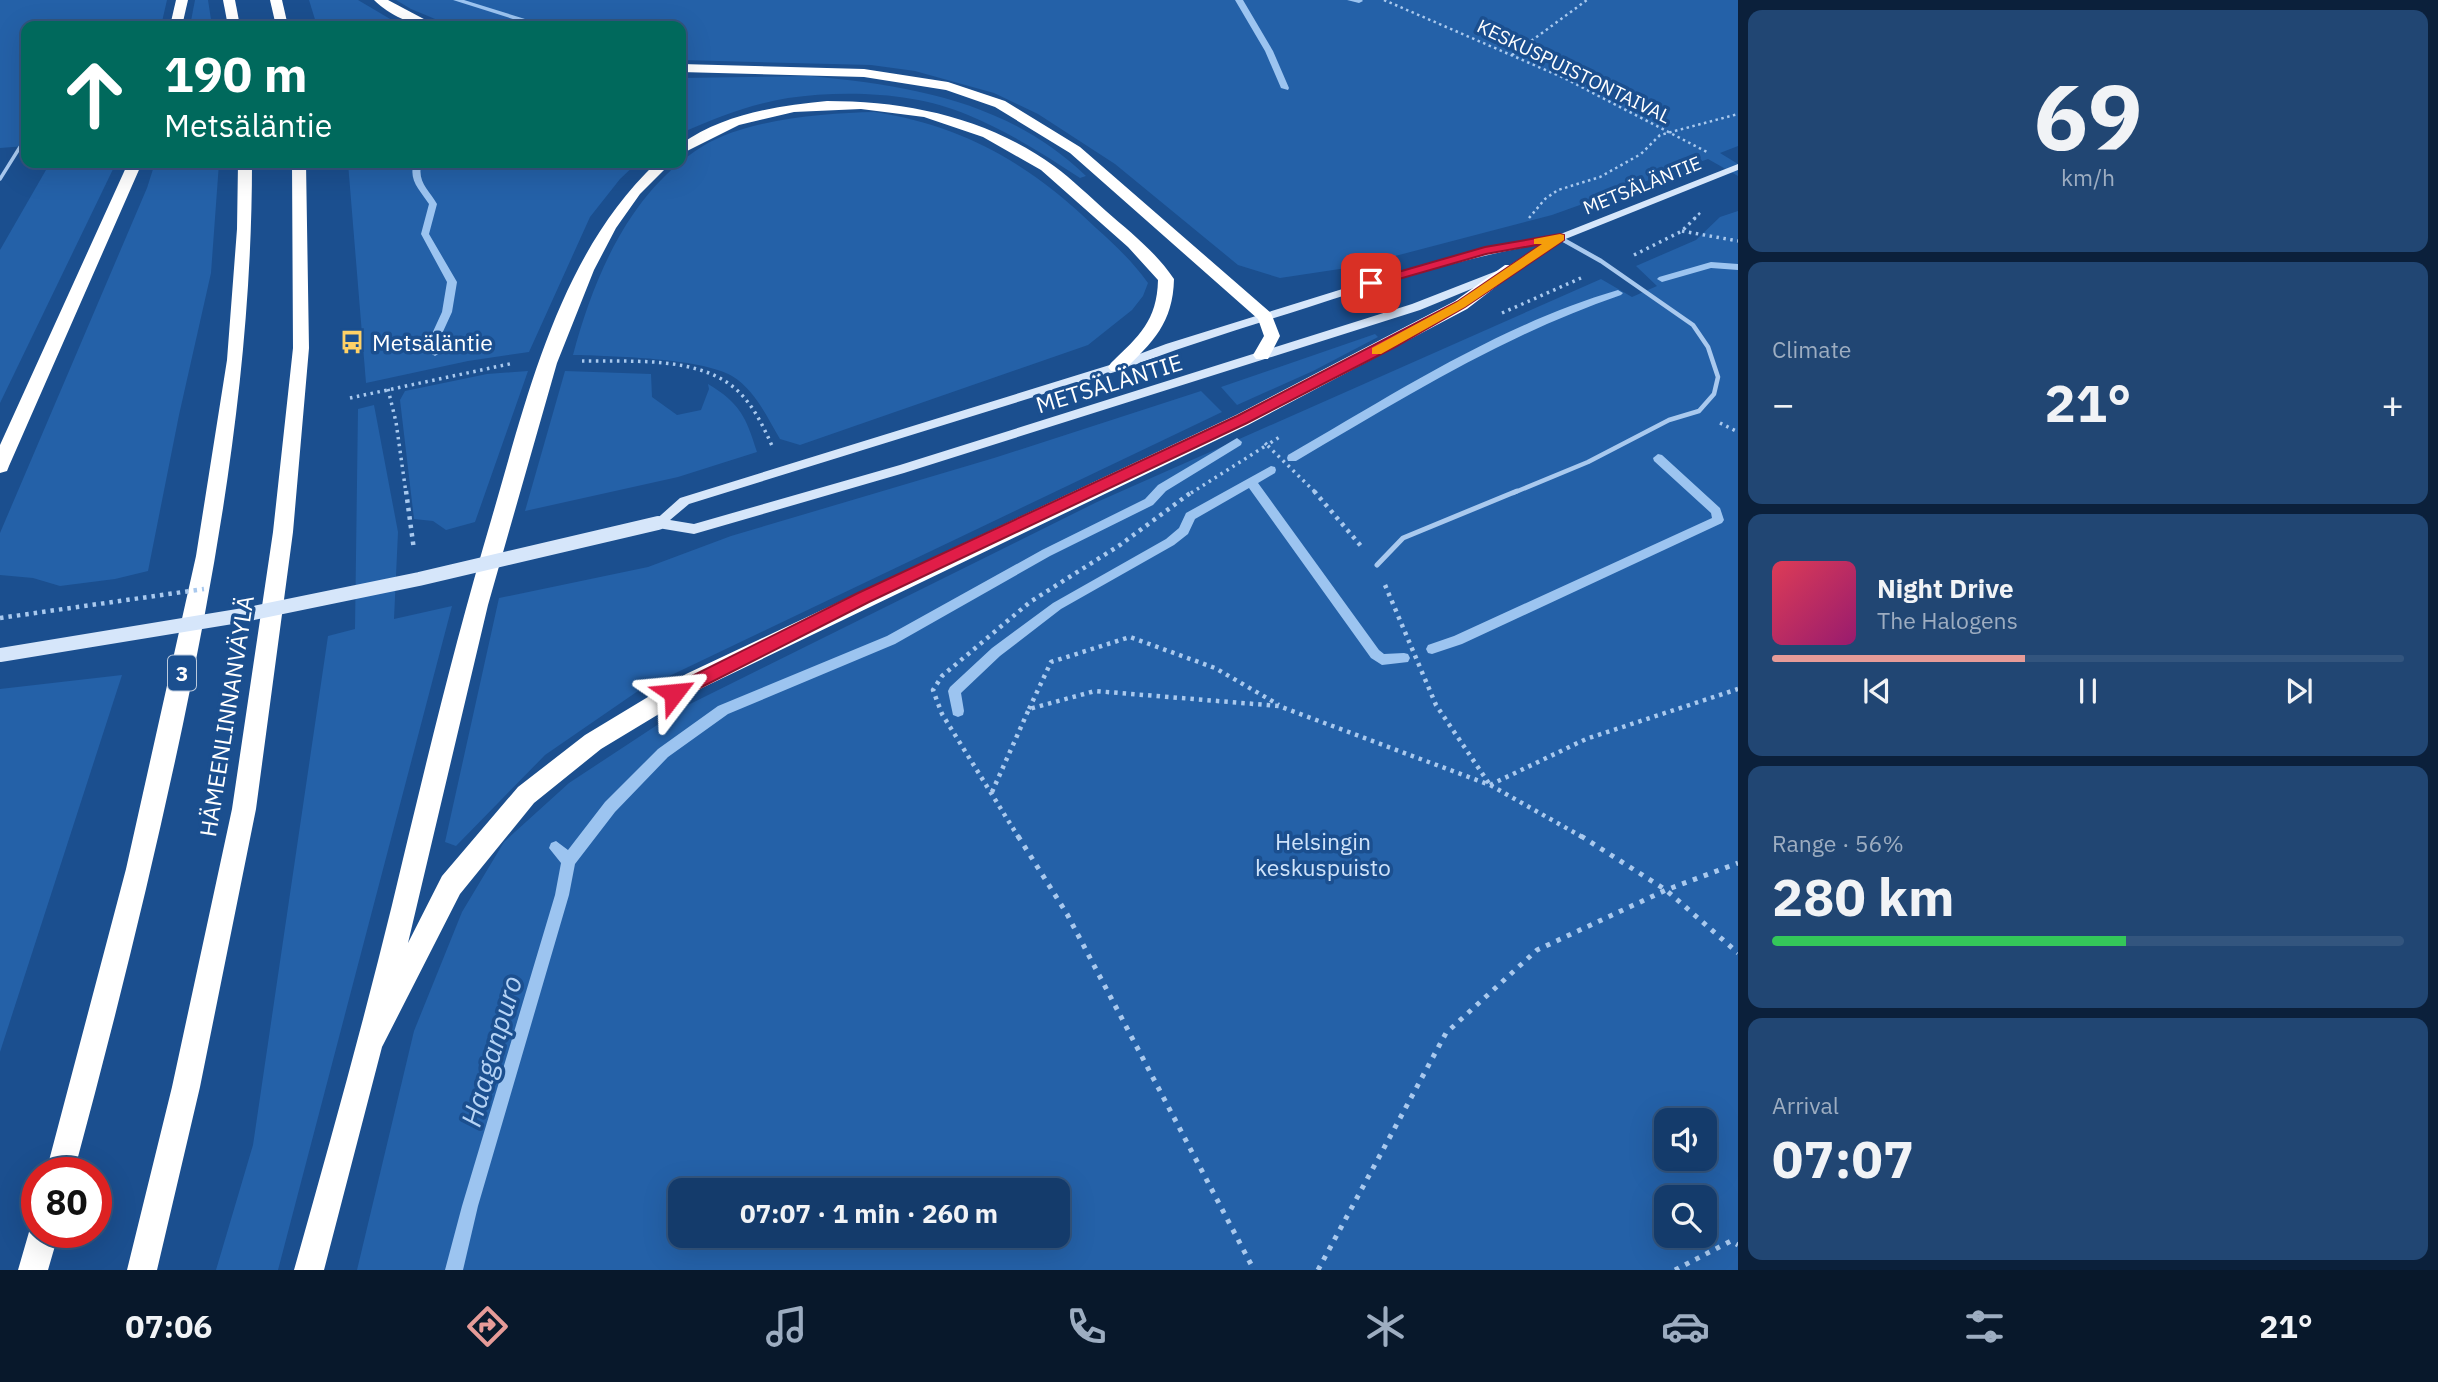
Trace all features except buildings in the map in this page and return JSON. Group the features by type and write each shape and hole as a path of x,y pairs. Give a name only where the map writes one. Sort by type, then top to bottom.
{"highway":[{"path":"177,21 182,0"},
{"path":"229,0 233,21"},
{"path":"276,0 281,21"},
{"path":"380,0 419,21"},
{"path":"686,68 864,73 948,86 1000,104 1075,150 1265,317 1272,336 1262,355"},
{"path":"686,147 733,122 772,112 820,105 866,103 914,109 963,124 1002,142 1046,167 1151,258 1166,279 1164,314 1151,333 1117,367"},
{"path":"0,466 133,168"},
{"name":"HÄMEENLINNANVÄYLÄ","path":"64,1157 148,833 209,545 227,432 237,339 246,199 245,168"},
{"name":"HÄMEENLINNANVÄYLÄ","path":"142,1270 186,1087 244,809 283,532 300,348 299,168"},
{"path":"309,1270 372,1038 473,613 547,361 592,258 625,204 659,168"},
{"path":"372,1038 450,885 526,795 593,742 694,681 1242,420 1390,344 1461,304 1511,269"},
{"path":"33,1270 39,1248"}],"main road":[{"name":"METSÄLÄNTIE","path":"0,655 244,615 419,579 658,523 694,528 759,511 913,466 1416,307 1511,269 1560,238 1738,167"},
{"name":"METSÄLÄNTIE","path":"658,523 685,501 1117,367 1265,317 1485,251 1560,238"}],"lane":[{"path":"0,179 20,147"},
{"path":"1377,565 1403,538 1588,462 1669,420 1699,411 1714,394 1718,377 1708,347 1693,325 1601,261 1560,238"}],"path":[{"name":"KESKUSPUISTONTAIVAL","path":"1384,0 1564,78 1711,154"},
{"path":"1511,55 1587,0"},
{"path":"1560,238 1527,220 1535,207 1558,190 1600,177 1619,164 1642,154 1660,135 1738,114"},
{"path":"1682,231 1738,241"},
{"path":"350,398 493,366 547,361 663,365 714,376 730,384 754,411 778,458"},
{"path":"388,389 396,422 414,550"},
{"path":"1254,1270 1068,914 942,714 933,690 942,676 1030,601 1120,545 1199,486 1267,444 1317,493 1377,565 1436,705 1490,785"},
{"path":"401,553 427,547"},
{"path":"0,618 215,587"},
{"path":"992,792 1051,662 1130,636 1215,668 1279,706 1490,785 1558,821 1666,890 1738,953"},
{"path":"1490,785 1586,738 1738,689"},
{"path":"1029,709 1095,691 1279,706"},
{"path":"1318,1270 1446,1033 1537,950 1666,890 1738,863"},
{"path":"1675,1270 1731,1241 1738,1245"}],"green space":[{"path":"0,0 167,0 162,21 21,21 21,146 0,148"},
{"path":"195,0 208,0 211,21 191,21"},
{"path":"309,0 358,0 394,21 315,21"},
{"path":"396,0 1738,0 1738,146 1720,153 1738,164 1738,176 1708,159 1552,215 1353,267 1280,278 1238,265 1115,164 1038,114 994,93 915,71 871,65 686,60 686,21 440,21"},
{"path":"811,76 886,85 923,93 992,114 1056,151 1086,176 1080,178 983,121 947,107 903,97 833,94 788,98 733,112 686,131 686,78"},
{"path":"875,112 908,118 967,138 1021,167 1072,206 1124,254 1148,283 1143,296 1132,310 1088,345 800,445 780,439 760,404 747,389 732,376 718,370 655,359 573,355 592,295 618,238 635,211 674,168 686,168 686,158 703,146 741,129 786,119"},
{"path":"47,168 114,168 0,403 0,250"},
{"path":"153,168 219,168 211,273 148,571 115,579 60,586 33,578 0,575 0,533"},
{"path":"348,168 632,168 590,217 529,352 468,361 366,383"},
{"name":"Helsingin keskuspuisto","path":"1738,211 1738,1270 357,1270 414,1031 462,912 504,842 569,783 686,706 1097,502 1601,279 1632,297 1657,286 1636,266 1696,240 1720,217"},
{"path":"1375,334 1378,337 1313,371 1237,405 1221,387"},
{"path":"528,371 475,522 446,530 433,521 414,519 400,400 405,391 487,374"},
{"path":"565,371 651,374 652,397 677,415 701,410 709,389 708,384 735,405 749,429 757,452 678,477 525,511"},
{"path":"1201,391 1222,412 638,691 545,755 456,846 445,842 499,598 648,567 731,536 994,458"},
{"path":"374,405 398,532 394,619 452,606 278,1270 216,1270 253,1145 328,636 355,629 358,409"},
{"path":"122,675 0,1052 0,689"}],"waterway":[{"name":"Haaganpuro","path":"457,0 521,19 519,21"},
{"path":"1239,0 1269,51 1285,88"},
{"path":"1351,0 1359,1"},
{"name":"Haaganpuro","path":"416,168 415,175 419,185 433,204 425,234 452,282 447,312 436,336 435,353"},
{"path":"1662,279 1711,265 1738,267"},
{"path":"1292,458 1491,345 1532,325 1618,293"},
{"path":"568,861 610,807 663,753 723,710 891,640 1046,553 1149,502 1162,488 1237,442"},
{"path":"1432,649 1458,640 1718,520 1716,511 1658,458"},
{"path":"958,711 954,691 996,652 1057,606 1170,542 1184,531 1190,516 1271,470"},
{"path":"1251,482 1375,654 1382,660 1404,658"},
{"name":"Haaganpuro","path":"556,848 568,861"},
{"name":"Haaganpuro","path":"454,1270 470,1206 562,895 568,861"}],"slow traffic":[{"path":"1376,351 1461,304 1560,238 1538,242"}],"place":[{"name":"Metsäläntie","path":"352,342"}],"route":[{"path":"674,693 864,598 1242,420 1390,344 1461,304 1560,238 1485,251 1371,283"}]}
